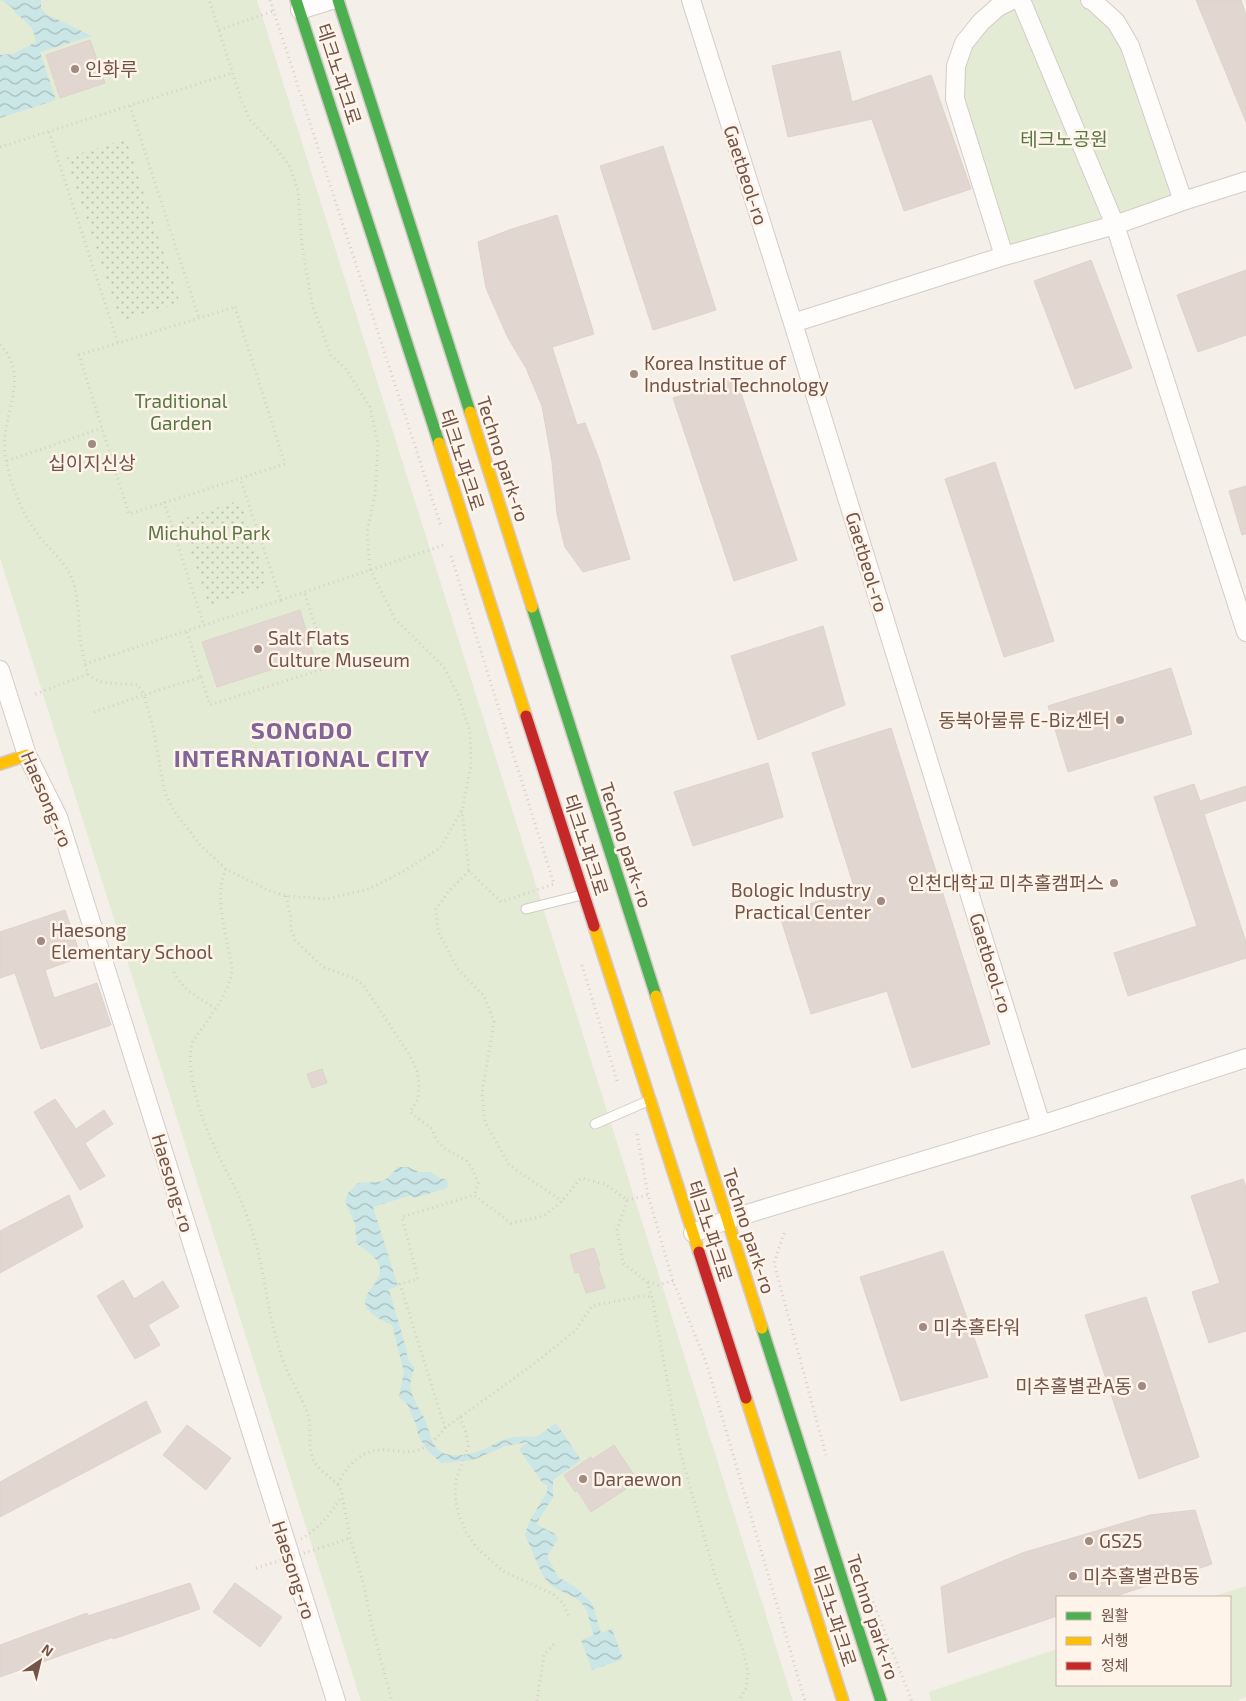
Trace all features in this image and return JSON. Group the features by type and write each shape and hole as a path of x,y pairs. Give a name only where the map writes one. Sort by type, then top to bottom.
{"street":[{"path":"298,5 332,0"},
{"name":"Techno park-ro","path":"338,0 881,1701"},
{"name":"Gaetbeol-ro","path":"691,0 1042,1125"},
{"path":"1004,256 955,99 956,66 964,43 981,22 998,7 1012,0"},
{"path":"1021,0 1115,225 1246,632"},
{"path":"1090,0 1116,22 1130,46 1183,201"},
{"name":"테크노파크로","path":"298,5 843,1701"},
{"path":"793,323 1004,256 1115,225 1246,181"},
{"name":"Haesong-ro","path":"0,670 27,755 58,817 336,1701"},
{"path":"0,764 27,755"},
{"path":"693,1233 727,1220 1042,1125 1246,1058"}],"lane":[{"path":"526,909 583,894"},
{"path":"596,1124 650,1101"}],"path":[{"path":"209,0 232,74 250,120 274,145 290,167 298,191 302,246 312,304 332,354 346,369 370,406 378,445 375,495 367,532 370,569 394,619 444,667 458,695 470,732 471,765 462,810 469,871 501,902 554,884 450,554"},
{"path":"84,664 187,632 447,544 270,0"},
{"path":"218,30 273,11"},
{"path":"0,147 232,74"},
{"path":"130,106 199,318"},
{"path":"49,132 118,343"},
{"path":"235,307 285,464 129,514 79,356 199,318 235,307"},
{"path":"0,345 12,361 15,373 4,442 6,462 15,493 34,529 64,563 71,575 84,664 88,674 93,679 102,683 138,685 144,696 153,727 166,795 174,811 201,846 226,869 268,890 286,896 327,899 369,889 404,871 440,848 462,810"},
{"path":"6,462 102,428"},
{"path":"240,478 281,600"},
{"path":"164,502 204,626"},
{"path":"187,632 210,705 329,666 304,592"},
{"path":"33,695 88,674"},
{"path":"94,712 201,677"},
{"path":"226,869 222,878 221,899 232,971 228,987 193,1041 190,1067 194,1087 212,1142 241,1200 254,1238 275,1337 287,1371 308,1415 311,1430 310,1449 312,1456 322,1471 338,1484 341,1490 350,1538 363,1582 374,1635 392,1701"},
{"path":"469,871 449,891 436,909 438,930 457,968 484,996 494,1022 482,1093 485,1122 509,1165 562,1200"},
{"path":"286,896 291,917 291,928 295,940 323,967 354,978 364,986 409,1054 416,1070 419,1084 418,1099 410,1112 432,1129 437,1142 466,1161 473,1170 478,1182 474,1195"},
{"path":"580,956 618,1084"},
{"path":"174,972 177,979 189,992 215,1008"},
{"path":"636,1130 648,1194 673,1281 706,1362 805,1701"},
{"path":"474,1195 511,1223 544,1216 562,1200 581,1178 604,1184 627,1200"},
{"path":"627,1200 648,1194"},
{"path":"445,1428 400,1284 418,1280 402,1217 474,1195"},
{"path":"627,1200 617,1230 623,1264 647,1282 658,1285 673,1281"},
{"path":"784,1232 774,1263 828,1463"},
{"path":"647,1282 652,1297 681,1455 715,1575 743,1650 748,1673 746,1688 739,1701"},
{"path":"338,1484 344,1471 371,1450 407,1452 421,1449 437,1438 445,1428 460,1416 531,1366 575,1331 592,1306 642,1296 652,1297"},
{"path":"460,1416 468,1446 456,1480 455,1496 466,1532 477,1548 503,1571 553,1594 564,1603 570,1619"},
{"path":"301,1539 322,1524 341,1497"},
{"path":"256,1568 350,1538"},
{"path":"870,1593 912,1701"},
{"path":"537,1701 544,1655 555,1643"}],"green space":[{"name":"Michuhol Park","path":"0,0 257,0 793,1701 361,1701 0,558"},
{"name":"테크노공원","path":"1012,0 1090,0 1116,22 1183,201 1004,256 955,99 964,43"},
{"path":"126,139 180,303 120,322 66,158"},
{"path":"240,500 268,585 209,605 180,520"},
{"path":"1246,1586 1246,1697 1237,1701 931,1701 929,1692 1056,1649 1056,1686 1231,1686 1231,1596 1214,1596"}],"water":[{"path":"0,0 41,0 41,8 46,14 92,36 40,52 56,100 0,118 0,55 13,54 36,42 30,26 10,6"},
{"path":"397,1167 408,1167 419,1172 430,1172 447,1180 448,1184 447,1188 414,1198 411,1195 373,1207 398,1286 389,1290 408,1360 415,1368 410,1386 411,1392 426,1422 433,1442 439,1451 445,1454 465,1455 510,1438 521,1436 536,1437 556,1423 581,1460 553,1480 553,1497 536,1524 555,1534 558,1539 547,1556 558,1577 574,1586 592,1603 601,1633 612,1629 623,1659 592,1670 581,1640 594,1635 586,1609 578,1600 548,1582 525,1535 529,1522 547,1492 547,1484 544,1485 519,1449 528,1442 505,1446 473,1460 441,1463 427,1450 418,1435 417,1427 407,1404 399,1397 404,1372 392,1325 375,1316 367,1308 365,1300 378,1278 380,1270 375,1258 356,1243 356,1226 345,1201 348,1193 358,1183 384,1180"}],"building":[{"path":"1196,0 1241,0 1246,15 1246,122"},
{"name":"인화루","path":"90,40 105,83 60,98 46,55"},
{"path":"840,51 852,102 931,75 971,189 904,211 872,119 788,137 772,66"},
{"path":"663,146 716,310 653,330 600,166"},
{"path":"557,215 594,334 552,347 577,425 585,423 599,459 630,559 583,572 565,547 557,514 552,462 542,406 526,368 508,338 486,288 478,242"},
{"path":"1091,260 1132,368 1075,389 1034,281"},
{"path":"1246,270 1246,335 1198,352 1177,295"},
{"path":"736,378 797,560 734,581 673,398"},
{"path":"995,462 1054,641 1004,657 945,479"},
{"path":"1246,486 1246,534 1242,535 1229,491"},
{"name":"Salt Flats Culture Museum","path":"300,610 314,656 217,687 202,642"},
{"path":"823,626 845,705 758,740 731,656"},
{"name":"동북아물류 E-Biz센터","path":"1171,668 1192,734 1068,772 1048,706"},
{"name":"Bologic Industry Practical Center","path":"891,728 990,1044 912,1068 887,991 811,1014 779,913 855,890 812,753"},
{"path":"768,763 783,817 693,846 674,792"},
{"path":"1194,784 1200,801 1246,786 1246,800 1204,814 1246,942 1246,958 1128,996 1114,953 1197,926 1154,797"},
{"path":"65,910 81,957 45,970 54,998 97,983 111,1025 41,1049 15,973 0,978 0,932"},
{"path":"322,1069 327,1083 312,1088 307,1074"},
{"path":"55,1099 76,1129 104,1110 113,1124 85,1143 105,1176 80,1190 34,1112"},
{"path":"1243,1179 1246,1187 1246,1331 1209,1343 1192,1292 1220,1283 1191,1196"},
{"path":"69,1195 83,1227 0,1273 0,1231"},
{"path":"594,1248 605,1288 586,1293 579,1272 575,1273 570,1255"},
{"name":"미추홀타워","path":"943,1251 988,1377 901,1401 860,1277"},
{"path":"123,1280 134,1299 163,1281 179,1307 148,1325 160,1345 135,1359 97,1296"},
{"name":"미추홀별관A동","path":"1146,1297 1199,1457 1139,1479 1085,1315"},
{"path":"146,1401 161,1432 0,1517 0,1482"},
{"path":"187,1425 231,1458 206,1490 163,1455"},
{"name":"Daraewon","path":"614,1445 638,1481 591,1512 577,1490 575,1492 564,1475 591,1457 593,1459"},
{"name":"미추홀별관B동","path":"1195,1510 1212,1564 1116,1596 1056,1596 1056,1616 948,1653 941,1587 1022,1553 1150,1515"},
{"path":"190,1583 200,1609 0,1677 0,1645 87,1613 88,1616"},
{"path":"235,1583 282,1617 260,1647 213,1612"}],"traffic: fast":[{"path":"296,0 439,443"},
{"path":"338,0 470,412"},
{"path":"532,607 656,996"},
{"path":"762,1328 881,1701"}],"traffic: slow":[{"path":"470,412 532,607"},
{"path":"439,443 526,716"},
{"path":"0,764 27,755"},
{"path":"594,926 699,1252"},
{"path":"656,996 762,1328"},
{"path":"746,1398 843,1701"}],"traffic: jam":[{"path":"526,716 594,926"},
{"path":"699,1252 746,1398"}],"place":[{"name":"인화루","path":"75,69"},
{"name":"Korea Institue of Industrial Technology","path":"634,374"},
{"name":"십이지신상","path":"92,444"},
{"name":"Salt Flats Culture Museum","path":"258,649"},
{"name":"동북아물류 E-Biz센터","path":"1120,720"},
{"name":"인천대학교 미추홀캠퍼스","path":"1114,883"},
{"name":"Bologic Industry Practical Center","path":"881,901"},
{"name":"Haesong Elementary School","path":"41,941"},
{"name":"미추홀타워","path":"923,1327"},
{"name":"미추홀별관A동","path":"1142,1386"},
{"name":"Daraewon","path":"583,1479"},
{"name":"GS25","path":"1089,1541"},
{"name":"미추홀별관B동","path":"1073,1576"}],"district":[{"name":"SONGDO INTERNATIONAL CITY","path":"302,745"}],"park label":[{"name":"Traditional Garden","path":"181,412"}]}
